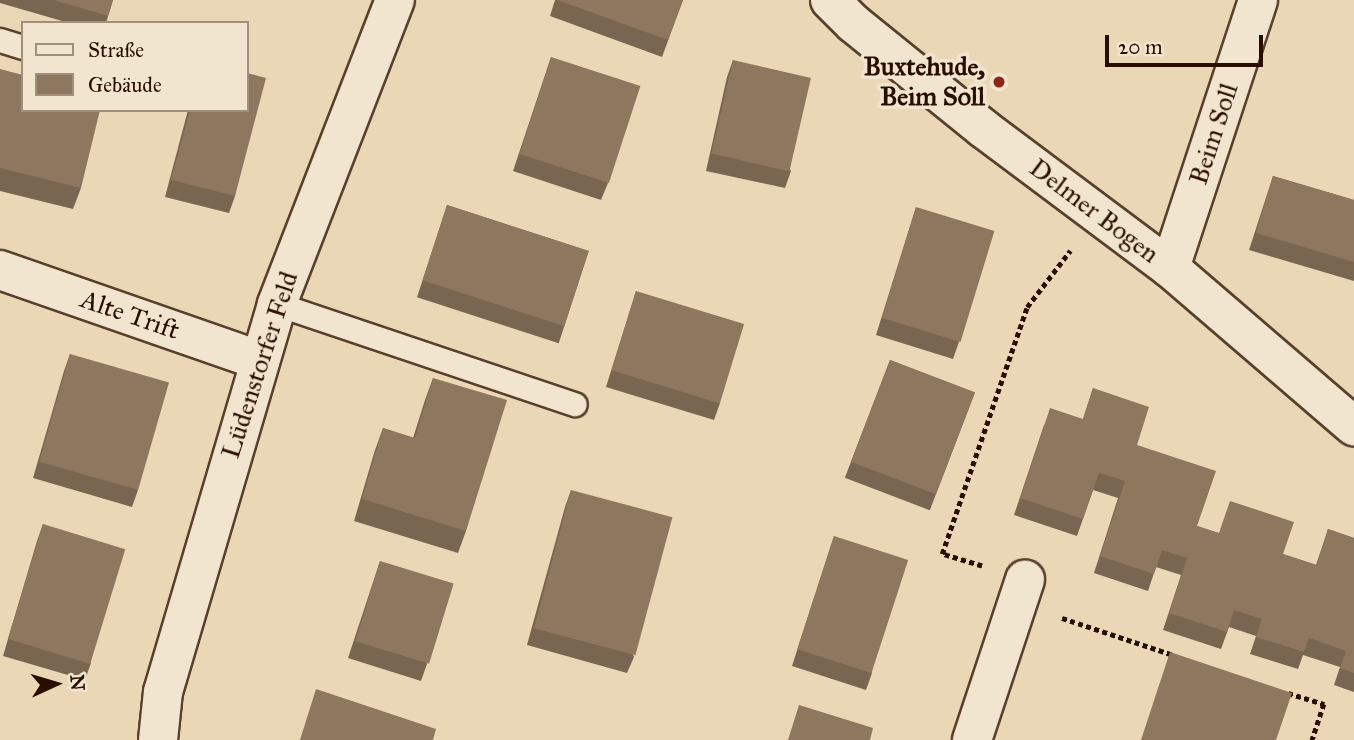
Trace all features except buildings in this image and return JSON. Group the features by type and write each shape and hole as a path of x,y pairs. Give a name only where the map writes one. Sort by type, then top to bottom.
{"street":[{"name":"Lüdenstorfer Feld","path":"158,740 163,692 259,360 277,304 395,0"},
{"name":"Delmer Bogen","path":"830,0 853,23 974,121 1170,268 1354,426"},
{"name":"Beim Soll","path":"1170,268 1258,0"},
{"name":"Alte Trift","path":"0,270 259,360"},
{"path":"972,740 1022,592"}],"lane":[{"path":"0,40 21,46"},
{"path":"277,304 575,404"}],"path":[{"path":"1098,214 1027,307 942,554 1022,592 1178,656"},
{"path":"1284,691 1324,704 1312,740"}],"place":[{"name":"Buxtehude, Beim Soll","path":"999,82"}]}
